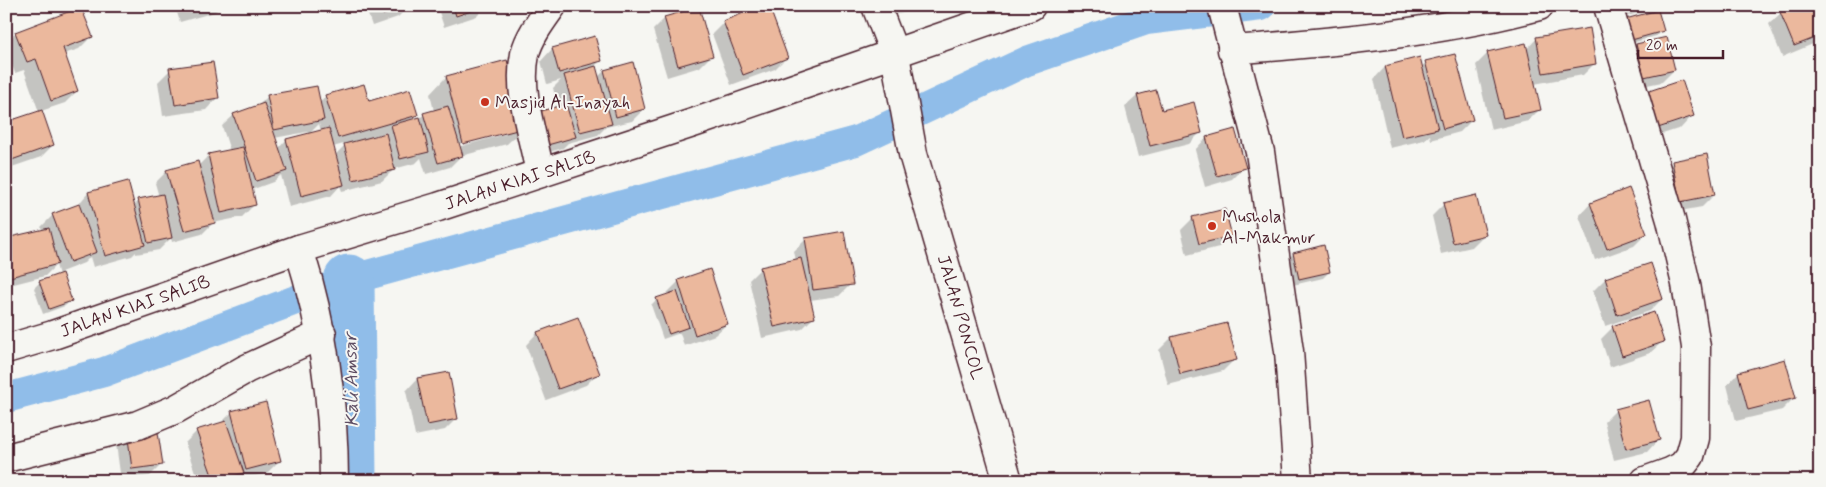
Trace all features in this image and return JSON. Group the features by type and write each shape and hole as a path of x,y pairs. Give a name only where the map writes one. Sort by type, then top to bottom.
{"street":[{"path":"540,173 523,76 526,52 541,22 552,6"},
{"path":"876,6 895,55"},
{"name":"JALAN KIAI SALIB","path":"6,349 53,335 299,249 540,173 895,55 1031,6"},
{"path":"1222,6 1260,152 1289,351 1298,481"},
{"path":"1230,41 1374,38 1443,17 1539,6"},
{"path":"1608,6 1671,220 1686,284 1696,347 1695,438 1690,456 1682,466 1645,481"},
{"name":"JALAN PONCOL","path":"895,55 914,154 1008,481"},
{"path":"299,249 308,277 320,330 332,405 334,481"},
{"path":"6,458 81,441 138,425 176,409 320,330"}],"building":[{"path":"381,6 410,6 383,15"},
{"path":"453,6 486,6 456,16"},
{"path":"762,6 769,6 788,58 743,75 723,21"},
{"path":"1621,6 1650,6 1623,14"},
{"path":"1794,6 1820,6 1820,36 1794,46 1780,12"},
{"path":"81,7 93,37 63,48 78,91 51,101 36,59 27,62 15,32"},
{"path":"699,7 713,56 678,66 664,17"},
{"path":"1658,10 1664,31 1628,41 1622,20"},
{"path":"1590,28 1596,64 1543,73 1536,37"},
{"path":"595,36 602,61 559,73 552,48"},
{"path":"1667,37 1675,70 1644,77 1636,44"},
{"path":"1526,43 1541,110 1503,118 1487,52"},
{"path":"1455,54 1473,120 1443,129 1425,61"},
{"path":"1420,57 1438,129 1402,137 1385,66"},
{"name":"Masjid Al-Inayah","path":"507,60 525,128 463,144 446,76"},
{"path":"213,62 219,98 175,105 169,68"},
{"path":"633,62 645,109 616,117 604,70"},
{"path":"596,66 612,124 580,132 564,75"},
{"path":"1682,80 1694,116 1655,129 1643,93"},
{"path":"364,84 369,101 410,89 418,115 338,138 325,95"},
{"path":"317,86 324,120 274,130 267,95"},
{"path":"1156,90 1162,110 1194,102 1202,133 1150,146 1137,95"},
{"path":"264,103 287,171 256,181 233,114"},
{"path":"566,104 576,137 544,146 534,113"},
{"path":"448,106 463,156 438,163 423,113"},
{"path":"42,110 54,145 6,162 6,122"},
{"path":"420,117 429,152 400,159 391,125"},
{"path":"329,128 344,185 301,196 286,139"},
{"path":"1235,129 1246,168 1217,176 1206,137"},
{"path":"386,133 395,170 353,180 344,144"},
{"path":"243,147 256,205 221,213 208,154"},
{"path":"1707,154 1715,195 1680,202 1672,161"},
{"path":"198,161 215,223 184,231 166,170"},
{"path":"128,181 145,245 105,256 88,192"},
{"path":"1629,188 1647,234 1607,249 1590,203"},
{"path":"163,194 172,238 148,243 138,199"},
{"path":"1476,195 1486,235 1453,243 1443,203"},
{"path":"79,204 97,252 70,262 52,214"},
{"name":"Mushola Al-Makmur","path":"1225,209 1232,236 1199,244 1192,217"},
{"path":"49,228 58,264 10,277 6,263 6,238"},
{"path":"844,231 853,285 813,290 805,238"},
{"path":"1324,245 1330,272 1299,279 1293,253"},
{"path":"801,258 815,318 774,327 760,267"},
{"path":"1651,263 1663,299 1617,315 1605,278"},
{"path":"710,269 728,324 695,335 678,280"},
{"path":"62,273 72,301 49,309 39,281"},
{"path":"677,291 689,327 669,334 656,298"},
{"path":"1654,312 1664,342 1622,356 1612,326"},
{"path":"578,317 600,374 558,389 537,332"},
{"path":"1227,323 1237,360 1180,374 1171,337"},
{"path":"1785,359 1796,398 1748,410 1738,372"},
{"path":"449,372 458,419 427,425 417,378"},
{"path":"1649,400 1660,440 1626,449 1615,409"},
{"path":"266,402 281,461 246,470 231,411"},
{"path":"226,421 244,473 214,481 196,430"},
{"path":"157,426 163,465 132,469 127,431"}],"waterway":[{"path":"6,398 104,372 349,280 856,141 1027,61 1146,20 1261,6"},
{"name":"Kali Amsar","path":"349,280 351,481"}],"place":[{"name":"Masjid Al-Inayah","path":"485,102"},
{"name":"Mushola Al-Makmur","path":"1212,226"}]}
